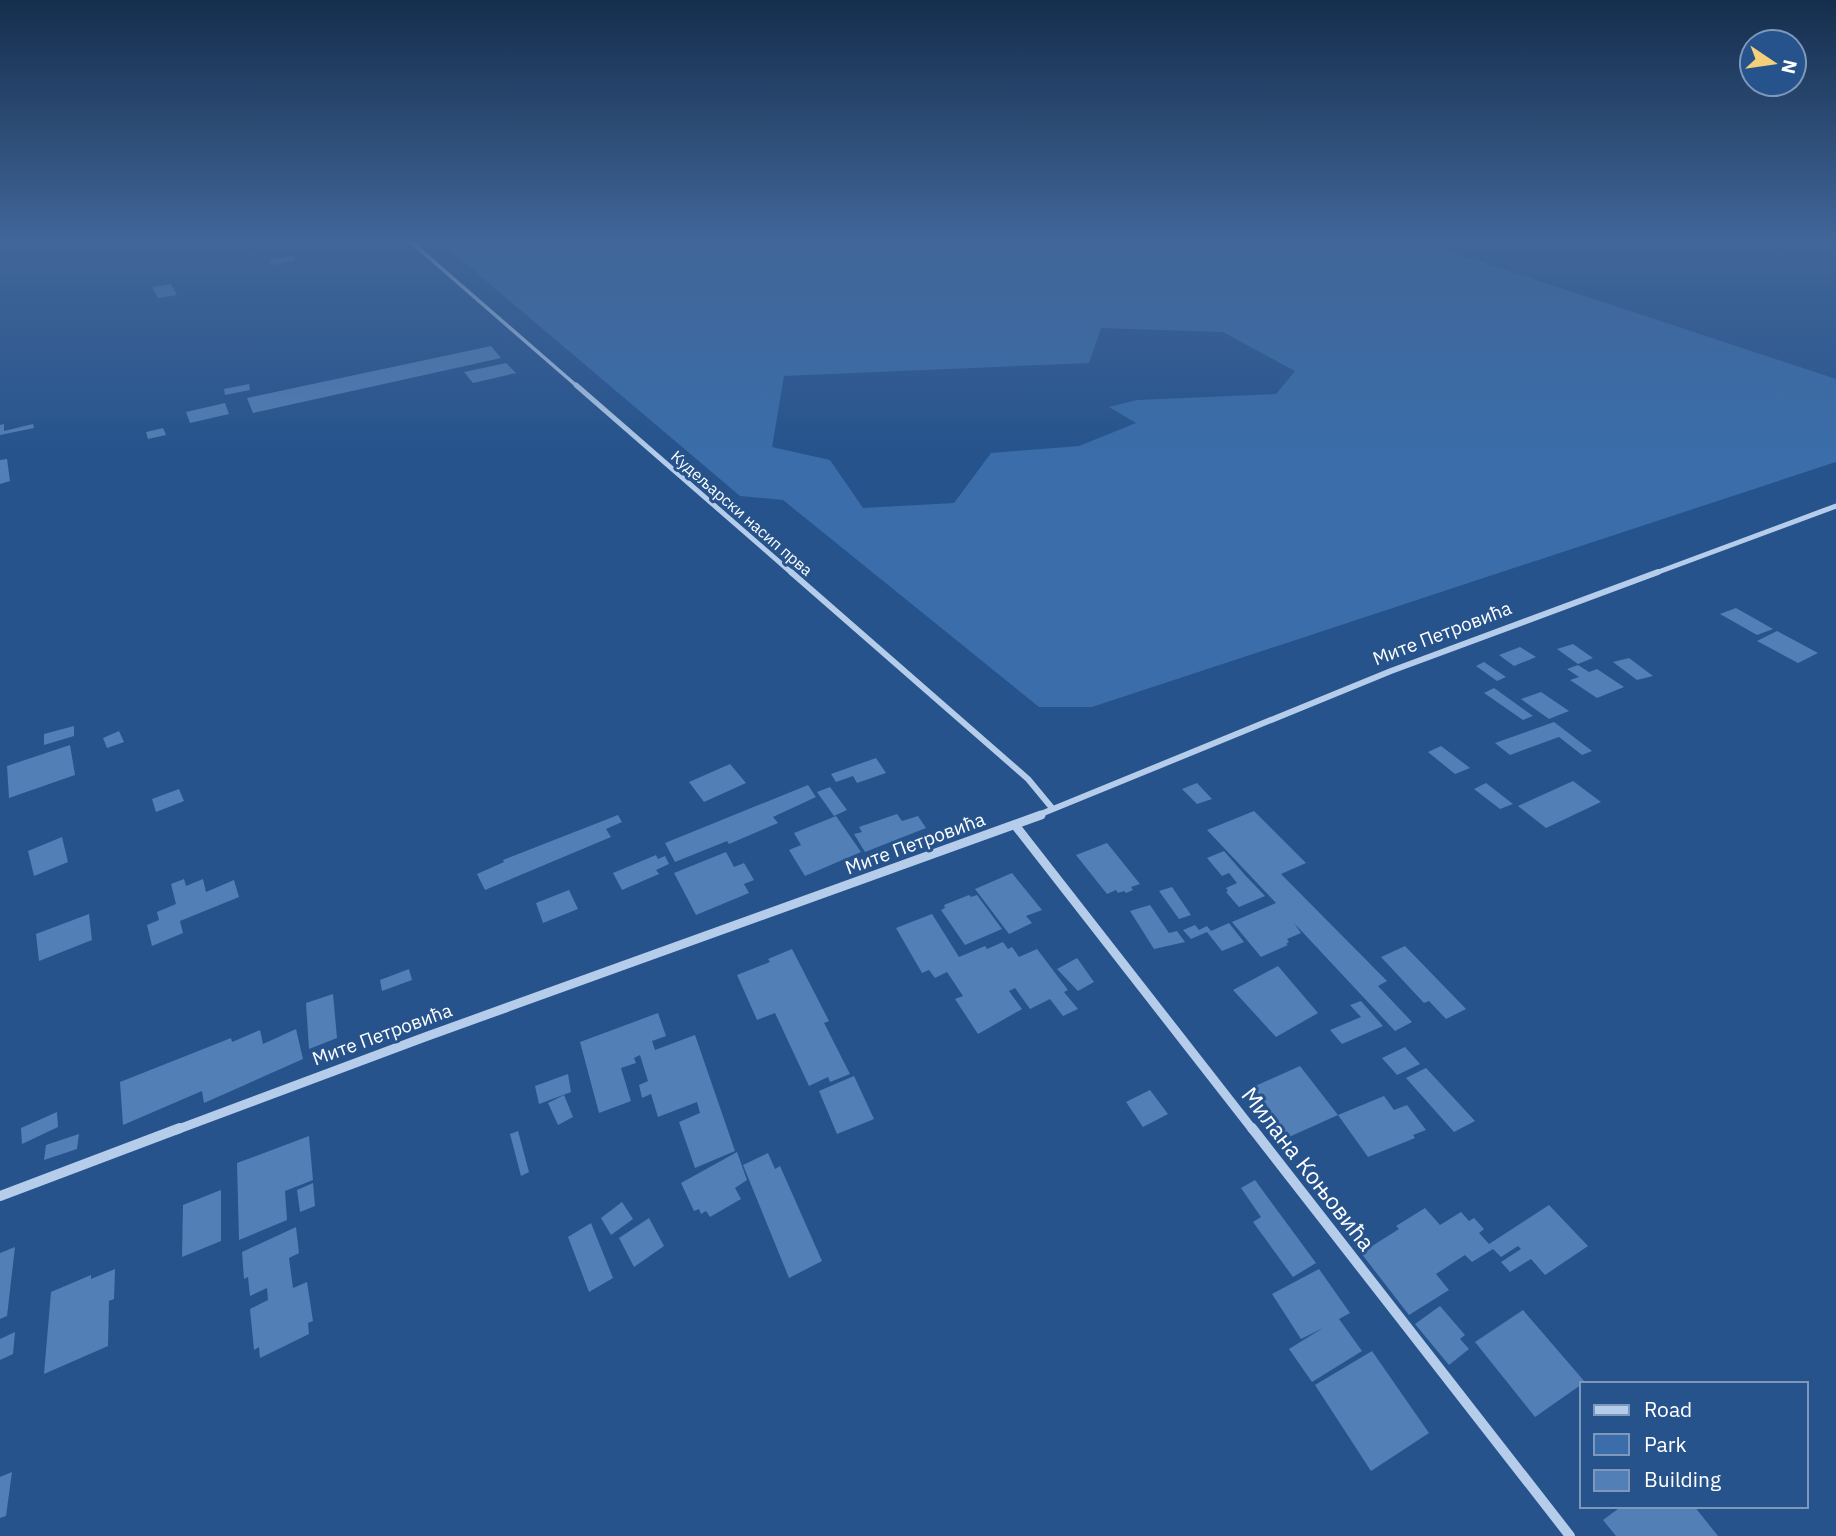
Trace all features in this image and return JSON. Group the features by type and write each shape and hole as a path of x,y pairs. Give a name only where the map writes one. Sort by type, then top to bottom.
{"street":[{"name":"Кудељарски насип прва","path":"493,313 936,697 1028,779 1052,808"},
{"name":"Мите Петровића","path":"0,1196 437,1032 1015,825 1391,671 1836,506"},
{"name":"Милана Коњовића","path":"1015,825 1570,1536"}],"green space":[{"path":"524,313 1635,313 1836,379 1836,462 1092,707 1039,707 783,500 740,496","holes":["1101,328 1223,332 1295,371 1276,394 1137,400 1109,407 1136,423 1079,446 991,453 954,503 863,508 830,460 772,447 784,376 1089,363"]}],"building":[{"path":"491,346 501,358 253,413 247,398"},
{"path":"506,363 516,373 473,383 464,372"},
{"path":"249,384 250,390 225,395 224,389"},
{"path":"225,403 229,414 190,423 186,412"},
{"path":"4,424 4,431 33,424 34,428 0,435 0,425"},
{"path":"163,428 166,435 148,439 146,432"},
{"path":"7,459 10,481 0,484 0,460"},
{"path":"1736,608 1773,629 1757,635 1720,614"},
{"path":"1777,631 1818,653 1798,663 1757,641"},
{"path":"1573,644 1593,658 1578,664 1557,649"},
{"path":"1520,647 1536,657 1514,666 1499,655"},
{"path":"1629,658 1653,676 1637,680 1613,662"},
{"path":"1484,662 1506,677 1497,681 1476,666"},
{"path":"1578,665 1589,672 1597,669 1624,687 1597,698 1570,680 1579,677 1567,669"},
{"path":"1494,688 1533,716 1523,720 1484,693"},
{"path":"1541,692 1569,711 1549,719 1521,699"},
{"path":"1554,722 1592,751 1582,755 1559,737 1510,755 1495,743"},
{"path":"74,726 74,736 44,745 44,734"},
{"path":"119,731 124,742 107,748 103,738"},
{"path":"70,745 75,775 9,798 7,766"},
{"path":"1441,746 1470,768 1455,774 1428,752"},
{"path":"876,758 886,773 857,783 853,776 836,782 831,774"},
{"path":"730,764 746,783 704,802 689,782"},
{"path":"1573,781 1601,802 1546,828 1518,806"},
{"path":"1197,783 1212,799 1197,804 1182,789"},
{"path":"1486,783 1513,804 1500,809 1474,789"},
{"path":"808,785 816,797 773,817 778,823 729,844 727,841 675,862 665,843"},
{"path":"830,787 847,810 834,816 817,792"},
{"path":"179,789 184,801 156,812 152,799"},
{"path":"1254,811 1306,863 1281,874 1387,981 1378,986 1412,1022 1395,1031 1294,923 1301,933 1287,939 1288,945 1261,957 1232,922 1276,903 1207,830"},
{"path":"897,814 902,821 918,816 926,828 865,852 854,834 862,832 859,827"},
{"path":"618,815 622,822 606,829 611,837 485,890 477,874 504,862 503,860"},
{"path":"836,816 861,852 805,876 789,850 801,845 794,833"},
{"path":"62,837 68,862 34,876 28,851"},
{"path":"1107,843 1140,884 1131,887 1133,890 1118,893 1116,890 1107,894 1076,855"},
{"path":"1224,851 1265,896 1239,907 1226,892 1226,888 1237,883 1229,873 1222,876 1207,858"},
{"path":"726,852 734,867 744,863 754,880 744,884 749,893 696,915 674,873"},
{"path":"656,855 658,859 665,856 669,864 656,870 659,874 622,890 613,873"},
{"path":"1012,873 1042,910 1026,916 1032,923 1009,934 975,889"},
{"path":"184,879 186,886 203,879 206,892 234,880 239,897 180,921 183,933 152,946 147,925 159,920 157,912 176,904 171,884"},
{"path":"1172,887 1191,915 1179,919 1159,891"},
{"path":"569,890 578,909 543,923 536,903"},
{"path":"969,895 977,895 1002,929 965,945 941,910 945,908 944,905"},
{"path":"1150,905 1169,933 1177,931 1185,942 1154,949 1130,911"},
{"path":"89,914 92,940 39,961 36,934"},
{"path":"932,914 959,957 1003,942 1008,949 1012,947 1019,957 1037,949 1068,990 1064,992 1078,1009 1063,1016 1050,999 1030,1009 1015,988 1009,991 1022,1009 978,1034 955,999 963,996 947,972 935,978 929,970 922,973 896,928"},
{"path":"1229,923 1244,942 1222,951 1207,932 1191,939 1183,930 1195,925 1199,930 1207,926 1211,931"},
{"path":"1405,946 1466,1009 1446,1019 1429,1001 1424,1003 1381,957"},
{"path":"792,949 829,1021 824,1023 850,1074 830,1082 828,1077 809,1086 775,1013 757,1020 737,975 770,962 768,959"},
{"path":"1077,958 1094,982 1078,991 1057,969"},
{"path":"1278,966 1318,1013 1276,1037 1233,990"},
{"path":"409,969 412,980 382,991 380,980"},
{"path":"333,994 337,1038 309,1049 306,1003"},
{"path":"1361,1001 1383,1026 1342,1044 1330,1030 1361,1017 1350,1005"},
{"path":"658,1013 666,1036 652,1041 655,1050 695,1035 735,1151 695,1168 679,1122 700,1113 697,1102 658,1117 651,1094 642,1098 639,1085 648,1081 640,1055 634,1058 636,1063 621,1068 631,1101 599,1113 580,1042"},
{"path":"296,1029 303,1059 204,1103 202,1091 123,1125 120,1082 231,1038 232,1042 260,1030 263,1044"},
{"path":"1405,1047 1420,1064 1397,1075 1382,1058"},
{"path":"1300,1066 1338,1115 1289,1137 1287,1133 1275,1139 1258,1115 1270,1110 1253,1087"},
{"path":"1426,1068 1475,1121 1454,1132 1406,1078"},
{"path":"568,1074 571,1092 539,1104 535,1086"},
{"path":"854,1076 874,1119 837,1134 819,1091"},
{"path":"1150,1090 1168,1114 1143,1127 1126,1102"},
{"path":"564,1095 573,1117 558,1125 548,1103"},
{"path":"1384,1096 1394,1110 1407,1105 1426,1130 1413,1135 1415,1138 1368,1157 1338,1115"},
{"path":"57,1112 58,1127 22,1144 21,1128"},
{"path":"518,1131 529,1172 521,1176 510,1134"},
{"path":"79,1134 77,1149 44,1160 46,1145"},
{"path":"309,1136 313,1180 285,1191 287,1220 239,1240 237,1163"},
{"path":"737,1152 747,1180 735,1188 741,1199 710,1217 706,1211 701,1214 699,1209 694,1211 681,1183"},
{"path":"768,1153 775,1169 780,1166 822,1261 789,1278 743,1165"},
{"path":"1255,1180 1316,1263 1293,1277 1253,1222 1261,1217 1241,1188"},
{"path":"313,1183 315,1206 300,1212 297,1190"},
{"path":"221,1190 221,1241 182,1257 183,1205"},
{"path":"622,1202 633,1219 611,1235 601,1218"},
{"path":"1549,1205 1588,1246 1545,1275 1531,1259 1510,1272 1501,1262 1521,1249 1518,1246 1501,1257 1493,1249 1472,1262 1465,1255 1436,1274 1449,1290 1409,1315 1361,1253 1399,1229 1396,1226 1425,1208 1440,1225 1461,1212 1469,1221 1474,1218 1484,1229 1479,1233 1489,1244"},
{"path":"649,1218 664,1246 634,1267 619,1238"},
{"path":"591,1223 613,1278 589,1292 568,1237"},
{"path":"296,1227 299,1253 289,1258 293,1288 307,1282 313,1321 308,1323 309,1334 260,1358 259,1347 254,1350 250,1309 268,1300 267,1288 250,1296 248,1277 244,1279 242,1252"},
{"path":"15,1247 7,1316 0,1319 0,1253"},
{"path":"115,1269 114,1299 109,1301 108,1346 44,1374 51,1292 91,1275 91,1279"},
{"path":"1319,1269 1350,1313 1339,1319 1362,1351 1312,1382 1289,1349 1323,1328 1301,1339 1272,1294"},
{"path":"1440,1306 1465,1335 1460,1339 1469,1349 1449,1365 1415,1324"},
{"path":"1523,1310 1585,1382 1580,1382 1580,1386 1535,1417 1475,1342"},
{"path":"15,1332 13,1354 0,1360 0,1339"},
{"path":"1372,1351 1429,1433 1371,1471 1315,1385"},
{"path":"12,1472 6,1516 0,1518 0,1477"},
{"path":"1619,1508 1696,1508 1718,1536 1616,1536 1603,1520"}]}
